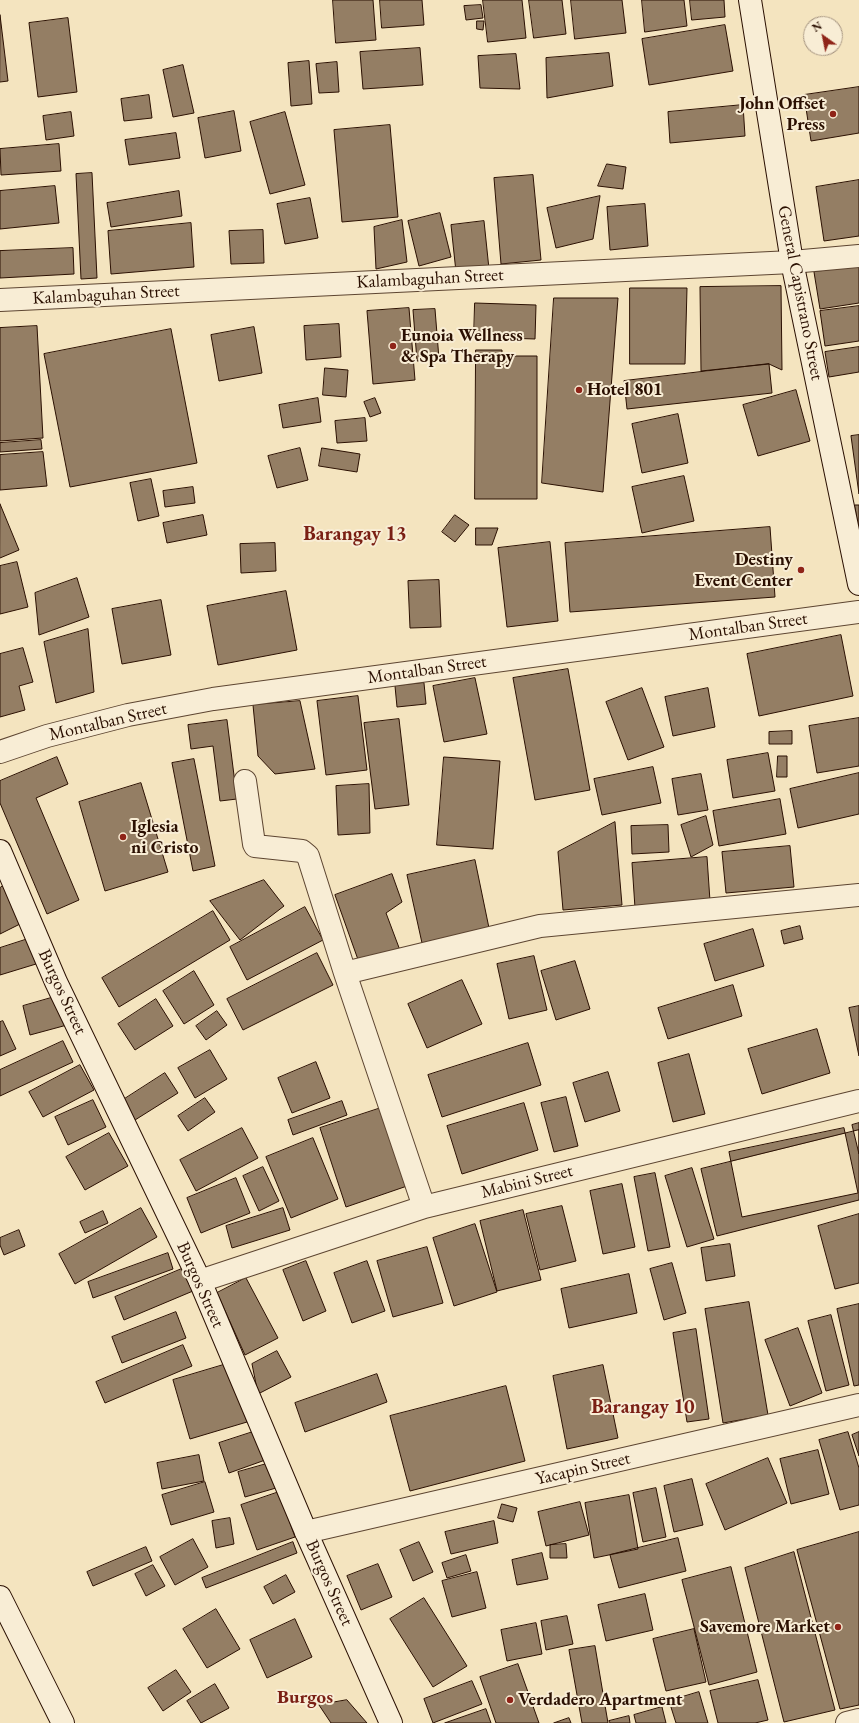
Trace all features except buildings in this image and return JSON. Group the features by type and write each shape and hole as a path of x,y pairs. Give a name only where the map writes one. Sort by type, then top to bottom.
{"street":[{"name":"General Capistrano Street","path":"750,0 792,262 859,584"},
{"name":"Kalambaguhan Street","path":"0,300 792,262 859,256"},
{"name":"Montalban Street","path":"0,752 47,736 128,715 212,699 859,612"},
{"path":"245,781 255,846 302,851 308,856 345,974 424,1207"},
{"name":"Burgos Street","path":"0,852 56,982 200,1282 306,1532 391,1723"},
{"path":"345,974 540,926 859,895"},
{"name":"Mabini Street","path":"200,1282 424,1207 859,1101"},
{"name":"Yacapin Street","path":"306,1532 859,1405"},
{"path":"0,1597 64,1723"},
{"path":"847,1723 859,1720"}],"place":[{"name":"John Offset Press","path":"833,114"},
{"name":"Eunoia Wellness & Spa Therapy","path":"393,346"},
{"name":"Hotel 801","path":"579,390"},
{"name":"Destiny Event Center","path":"801,570"},
{"name":"Iglesia ni Cristo","path":"123,837"},
{"name":"Savemore Market","path":"838,1627"},
{"name":"Verdadero Apartment","path":"510,1700"}],"district":[{"name":"Barangay 13","path":"355,535"},
{"name":"Barangay 10","path":"643,1408"},
{"name":"Burgos","path":"305,1698"}]}
